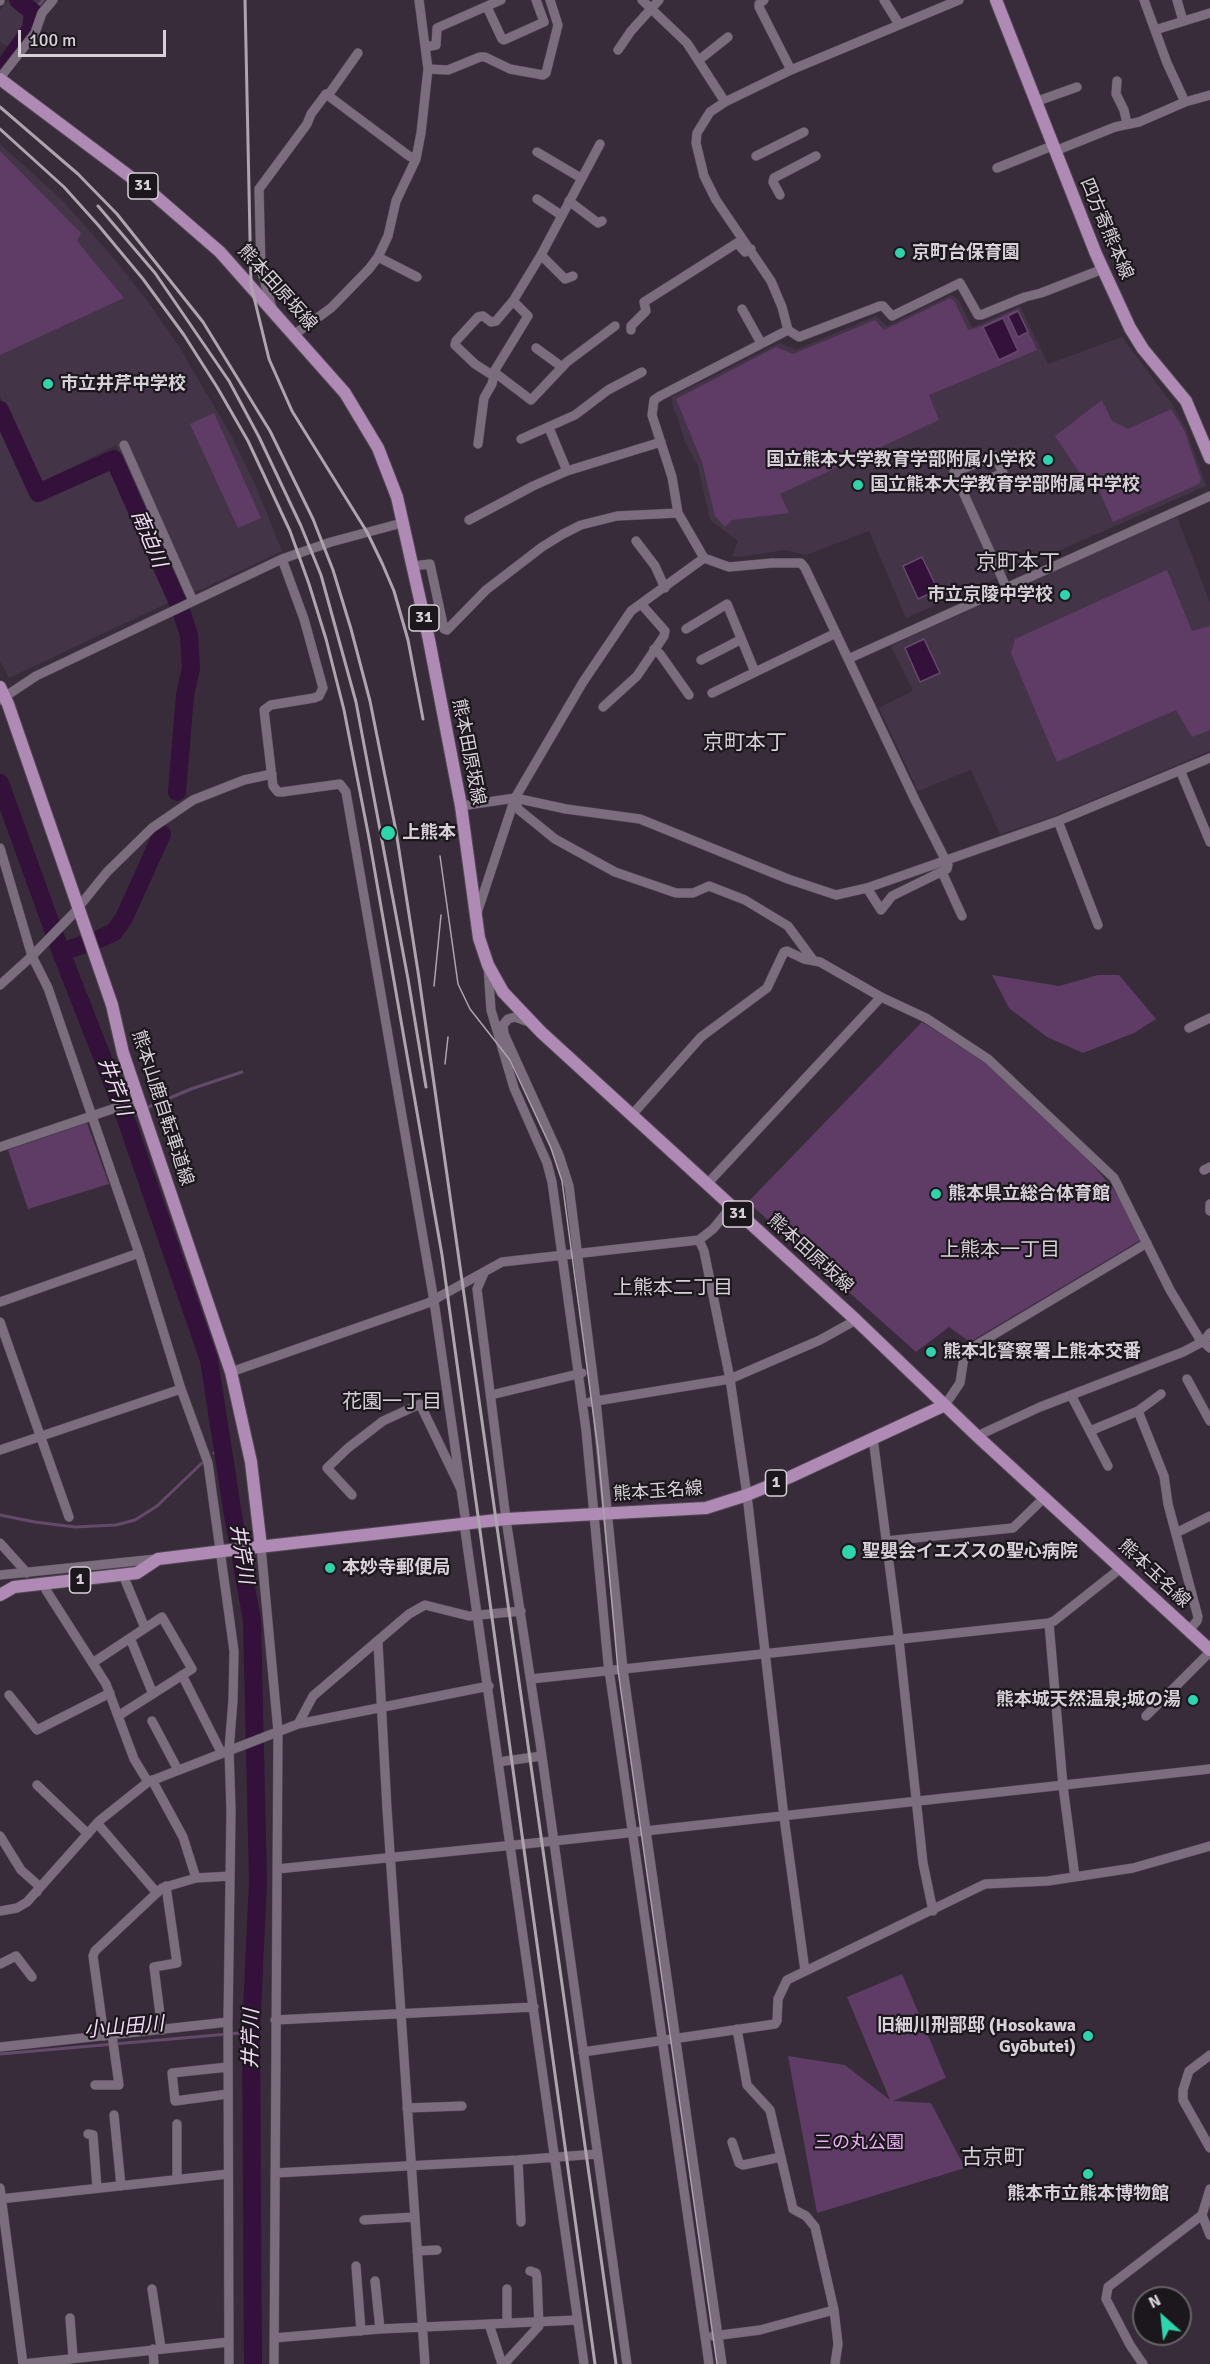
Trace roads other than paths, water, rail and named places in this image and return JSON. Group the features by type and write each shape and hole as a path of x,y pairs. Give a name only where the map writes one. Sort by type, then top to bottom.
{"main road":[{"name":"四方寄熊本線","path":"996,0 1103,269 1130,328 1143,349 1186,401 1210,458"},
{"name":"熊本田原坂線","path":"0,78 191,224 220,252 345,393 378,448 390,477 413,566 461,806 475,918 488,965 503,992 532,1023 631,1116 708,1183 731,1207 945,1404"},
{"name":"熊本山鹿自転車道線","path":"2,694 75,910 112,1005 123,1053 231,1372 251,1462 258,1547"},
{"name":"熊本玉名線","path":"0,1595 14,1587 137,1573 158,1559 221,1551 506,1519 706,1508 747,1495 945,1404 1210,1651"}],"street":[{"path":"0,78 35,33 42,13 53,0"},
{"path":"295,334 331,308 378,257 388,236 396,201 416,159 428,69 419,0"},
{"path":"426,47 436,45 437,28 501,0"},
{"path":"487,7 504,40 544,22 536,0"},
{"path":"428,69 448,70 485,57 510,69 543,75 546,73 558,25 550,0"},
{"path":"642,0 679,33 725,102"},
{"path":"618,50 631,30 659,0"},
{"path":"764,0 759,7 791,70"},
{"path":"885,0 899,24"},
{"path":"959,0 791,70 725,102 710,112 697,133 696,142 704,176 716,200 751,249 775,290 788,330 799,338 880,306 884,306 892,316 960,283 978,315 981,315 1103,269"},
{"path":"1144,0 1185,102"},
{"path":"1177,0 1183,21"},
{"path":"1155,30 1210,13"},
{"path":"699,60 728,37"},
{"path":"272,308 261,269 259,189 307,124 310,114 329,93 358,53"},
{"path":"1117,81 1116,94 1124,110 1127,124"},
{"path":"1035,102 1077,87"},
{"path":"329,93 409,156 416,159"},
{"path":"997,168 1139,122 1185,102 1210,96"},
{"path":"756,156 804,132"},
{"path":"600,144 541,255 513,301 496,321 491,322 483,316 478,318 456,341 455,345 475,364 498,375 531,400 579,352 615,326"},
{"path":"537,152 581,178"},
{"path":"780,195 773,182 774,178 816,156"},
{"path":"537,199 561,214"},
{"path":"569,201 598,223 602,221"},
{"path":"631,330 631,326 646,311 644,302 736,243 745,252 751,249"},
{"path":"541,255 565,279 573,276"},
{"path":"378,257 417,278"},
{"path":"478,444 483,405 494,375 528,316 513,301"},
{"path":"742,309 761,343"},
{"path":"788,330 654,400 652,415 672,477 678,513 704,558 729,567 801,563 948,867 892,896 881,910 867,888"},
{"path":"536,348 562,368"},
{"path":"521,439 575,415 608,390 642,372"},
{"path":"549,428 567,471"},
{"path":"469,520 567,471 660,442"},
{"path":"124,445 191,602"},
{"path":"982,482 1003,473 995,456 954,472 1006,586"},
{"path":"848,658 1210,496"},
{"path":"413,566 430,564 444,629 447,630 486,590 542,547 563,534 581,525 617,516 678,513"},
{"path":"2,694 282,559 331,542 402,523"},
{"path":"636,541 655,566 665,588"},
{"path":"475,918 515,798 583,682 630,611 704,558"},
{"path":"282,559 304,619 323,688 319,696 314,698 271,705 264,710 273,786 278,792 340,784 346,792 434,1301 489,1686 508,1846 534,2007 584,2364"},
{"path":"603,708 637,676 665,631 641,604"},
{"path":"686,628 727,604 755,672"},
{"path":"712,693 836,633"},
{"path":"701,660 740,640"},
{"path":"654,649 689,695"},
{"path":"461,806 515,798 566,809 640,819 836,895 867,888 1058,821 1210,758"},
{"path":"1180,770 1210,842"},
{"path":"0,985 34,954 131,847 176,810 220,789 272,774"},
{"path":"515,798 518,809 555,839 615,872 675,893 693,893 709,886 745,900 788,926 813,960"},
{"path":"1058,821 1098,925"},
{"path":"1,854 139,1253 181,1389 208,1463 234,1651 229,1750 229,2364"},
{"path":"942,872 962,916"},
{"path":"631,1116 701,1037 767,988 784,952 787,951 804,960 813,960 840,972 881,997 927,1018 988,1059 1114,1178 1170,1290 1198,1338 1208,1341"},
{"path":"488,965 491,1010 517,1099 550,1172 582,1403 595,1514 609,1671 705,2337 706,2364"},
{"path":"708,1183 881,997"},
{"path":"491,1010 562,1164 568,1186 609,1514 623,1669 722,2364"},
{"path":"504,1034 504,1021 511,1017 532,1023"},
{"path":"1189,1028 1210,1018"},
{"path":"0,1147 140,1102"},
{"path":"1210,1204 1210,1211"},
{"path":"231,1372 434,1301 502,1262 699,1240 713,1230 731,1207"},
{"path":"699,1240 704,1251 730,1379 747,1495 784,1817 805,1971"},
{"path":"945,1404 960,1383 964,1357 968,1350 1147,1243"},
{"path":"0,1302 139,1253"},
{"path":"484,1273 477,1289 506,1519 531,1679 627,2364"},
{"path":"582,1403 730,1379 820,1340 856,1320"},
{"path":"0,1322 69,1517"},
{"path":"977,1436 1071,1395 1208,1341"},
{"path":"491,1395 592,1371"},
{"path":"1187,1378 1210,1421"},
{"path":"0,1450 181,1389"},
{"path":"1090,1431 1138,1411 1161,1394"},
{"path":"1071,1395 1108,1467"},
{"path":"352,1495 327,1468 348,1448 383,1421 420,1404 460,1489"},
{"path":"1138,1411 1164,1476 1198,1617 1189,1630"},
{"path":"873,1438 899,1640 922,1863 933,1911"},
{"path":"886,1541 1013,1528 1045,1497"},
{"path":"1176,1533 1210,1516"},
{"path":"0,1543 27,1573"},
{"path":"258,1547 275,1732 277,1869 274,2364"},
{"path":"0,1575 158,1559"},
{"path":"531,1679 1049,1623 1121,1568"},
{"path":"123,1575 145,1628"},
{"path":"45,1584 62,1615 94,1662 110,1693 134,1759 150,1781 183,1837 196,1878"},
{"path":"298,1724 312,1696 378,1643 409,1614 425,1605 469,1616 521,1611"},
{"path":"94,1662 162,1617 192,1669 118,1716"},
{"path":"1049,1623 1075,1877"},
{"path":"130,1638 153,1694"},
{"path":"378,1643 380,1707 425,2364"},
{"path":"1146,1716 1210,1651"},
{"path":"182,1675 229,1750"},
{"path":"0,1911 17,1908 27,1902 97,1823 128,1796 150,1781 298,1724 489,1686"},
{"path":"9,1695 37,1730 110,1693"},
{"path":"152,1721 178,1770"},
{"path":"498,1762 542,1756"},
{"path":"277,1869 784,1817 916,1800 1210,1769"},
{"path":"37,1785 88,1834"},
{"path":"97,1823 157,1893"},
{"path":"0,1836 21,1870 39,1886 37,1892"},
{"path":"583,2052 773,2025 777,2021 778,1999 787,1980 986,1884 1014,1884 1133,1868 1210,1846"},
{"path":"95,2085 119,2085 93,1956 95,1951 166,1886 196,1878 230,1876"},
{"path":"162,2030 154,1967 177,1964 166,1886"},
{"path":"0,1964 16,1956 32,1977"},
{"path":"275,2020 534,2007"},
{"path":"0,2047 228,2022"},
{"path":"737,2029 747,2085 770,2110 793,2209 806,2217 815,2227 834,2310 838,2344 835,2364"},
{"path":"1210,2055 1189,2071 1183,2090 1183,2100 1210,2148"},
{"path":"228,2067 172,2073 175,2101 228,2094"},
{"path":"408,2108 462,2106"},
{"path":"114,2115 121,2186"},
{"path":"177,2124 177,2179"},
{"path":"88,2134 93,2135 97,2188"},
{"path":"732,2142 739,2163 781,2157"},
{"path":"275,2173 597,2154"},
{"path":"518,2160 521,2222"},
{"path":"1,2199 228,2174"},
{"path":"0,2188 23,2364 229,2342"},
{"path":"1143,2364 1130,2345 1106,2299 1108,2287 1202,2215 1210,2189"},
{"path":"1202,2215 1210,2235"},
{"path":"364,2220 415,2217"},
{"path":"417,2251 437,2250"},
{"path":"356,2266 361,2331"},
{"path":"489,2324 503,2364 539,2326 537,2278 536,2273 530,2271"},
{"path":"375,2281 380,2329"},
{"path":"152,2289 157,2349 154,2364"},
{"path":"507,2289 507,2322"},
{"path":"705,2337 760,2330 834,2310"},
{"path":"70,2318 73,2357"},
{"path":"274,2338 380,2329 577,2320"}],"waterway":[{"name":"南迫川","path":"0,73 31,29 33,12 18,0"},
{"path":"33,12 43,0"},
{"name":"南迫川","path":"0,410 38,493 114,459 179,605 189,635 191,668 185,695 177,792"},
{"name":"井芹川","path":"0,783 61,952 121,1105 209,1360 252,1620 258,1881 251,2032 253,2364"},
{"name":"南迫川","path":"99,939 114,932 124,918 162,834"},
{"name":"南迫川","path":"61,952 85,944"},
{"path":"146,1108 191,1089 242,1072"},
{"path":"126,1120 140,1112"},
{"path":"214,1453 223,1443"},
{"path":"0,1515 75,1527 116,1525 135,1520 157,1506 202,1463"},
{"name":"小山田川","path":"0,2054 251,2032"}],"tram line":[{"path":"440,856 458,984 470,1009 510,1060 551,1148 562,1181 598,1449 618,1670 717,2364"},
{"path":"434,986 441,915"},
{"path":"445,1064 448,1037"}],"railway":[{"path":"245,0 251,285 269,359 292,411 367,532 394,591 408,640 423,719"},
{"path":"0,107 78,174 117,214 203,322 270,431 313,519 333,570 351,629 370,701 396,831 419,978 616,2364"},
{"path":"0,129 64,187 99,226 143,279 184,335 248,441 290,531 326,639 344,710 369,838 442,1255 595,2364"},
{"path":"98,206 155,273 229,381 259,437 301,526 321,575 356,702 426,1087"}],"place":[{"name":"京町台保育園","path":"900,253"},
{"name":"市立井芹中学校","path":"48,384"},
{"name":"国立熊本大学教育学部附属小学校","path":"1048,460"},
{"name":"国立熊本大学教育学部附属中学校","path":"858,485"},
{"name":"市立京陵中学校","path":"1065,595"},
{"name":"上熊本","path":"388,833"},
{"name":"熊本県立総合体育館","path":"936,1194"},
{"name":"熊本北警察署上熊本交番","path":"931,1352"},
{"name":"聖嬰会イエズスの聖心病院","path":"849,1552"},
{"name":"本妙寺郵便局","path":"330,1568"},
{"name":"熊本城天然温泉;城の湯","path":"1193,1700"},
{"name":"旧細川刑部邸 (Hosokawa Gyōbutei)","path":"1088,2036"},
{"name":"熊本市立熊本博物館","path":"1088,2174"}],"district":[{"name":"京町本丁","path":"1018,563"},
{"name":"京町本丁","path":"745,743"},
{"name":"上熊本一丁目","path":"1000,1251"},
{"name":"上熊本二丁目","path":"673,1289"},
{"name":"花園一丁目","path":"392,1403"},
{"name":"古京町","path":"993,2158"}],"park label":[{"name":"三の丸公園","path":"859,2143"}]}
